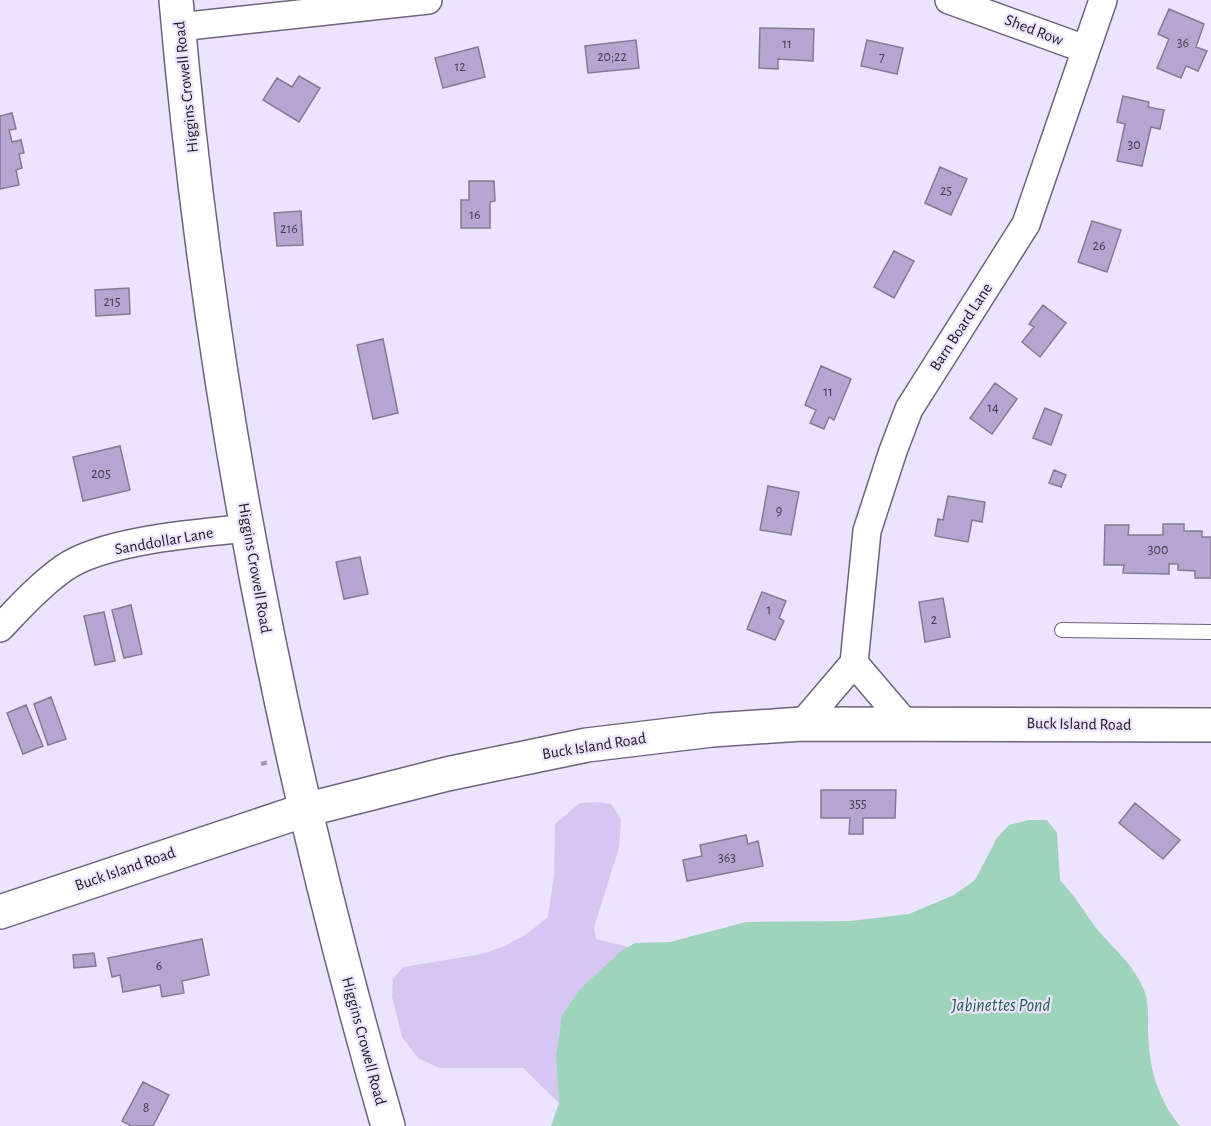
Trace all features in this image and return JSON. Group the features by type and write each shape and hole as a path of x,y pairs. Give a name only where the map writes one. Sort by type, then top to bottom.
{"main road":[{"name":"Higgins Crowell Road","path":"178,13 223,384 277,688 325,896 388,1126"},
{"name":"Buck Island Road","path":"0,912 305,810 447,774 587,745 712,730 802,724 1211,725"}],"street":[{"path":"178,13 428,0"},
{"name":"Shed Row","path":"949,0 1085,49"},
{"name":"Barn Board Lane","path":"854,663 867,531 909,409 1026,224 1103,0"},
{"name":"Sanddollar Lane","path":"0,628 31,594 66,567 110,549 179,536 248,528"},
{"path":"802,724 854,663 906,724"}],"lane":[{"path":"1062,630 1211,632"}],"shaded area":[{"path":"580,803 611,804 621,819 619,847 594,928 596,939 628,947 579,990 556,1057 559,1103 523,1068 439,1068 418,1058 402,1037 392,997 393,979 403,967 482,954 505,946 528,933 548,917 554,874 555,824"}],"water":[{"name":"Jabinettes Pond","path":"1029,820 1047,820 1057,833 1060,880 1140,981 1147,999 1152,1069 1165,1104 1180,1126 551,1126 559,1103 556,1057 562,1016 579,990 621,951 635,943 670,942 746,922 851,921 909,914 954,895 975,880 997,838 1009,825"}],"building":[{"path":"1169,9 1204,24 1196,47 1207,51 1198,71 1186,66 1181,78 1157,68 1169,39 1158,34"},
{"path":"760,28 814,29 813,61 778,59 778,69 759,68"},
{"path":"636,40 639,68 588,73 585,46"},
{"path":"867,40 903,48 897,74 861,66"},
{"path":"478,47 485,77 443,88 435,58"},
{"path":"299,76 320,88 299,122 263,100 277,78 292,87"},
{"path":"1123,96 1149,102 1148,107 1164,110 1160,129 1151,127 1142,166 1117,161 1125,124 1117,122"},
{"path":"12,113 16,129 9,130 12,142 21,140 24,153 19,154 22,168 16,170 19,185 0,189 0,116"},
{"path":"940,167 967,179 951,215 925,203"},
{"path":"469,181 494,181 495,201 490,202 490,228 461,228 461,200 469,200"},
{"path":"301,211 303,245 277,246 274,213"},
{"path":"1092,221 1121,230 1107,272 1078,262"},
{"path":"894,251 914,261 894,298 874,287"},
{"path":"129,288 130,314 96,316 95,290"},
{"path":"1043,305 1066,323 1040,357 1022,342 1034,327 1029,324"},
{"path":"383,339 398,413 373,419 357,345"},
{"path":"821,366 851,379 834,420 829,417 824,429 810,423 816,410 805,405"},
{"path":"995,383 1017,399 992,434 970,418"},
{"path":"1045,408 1062,415 1051,445 1033,438"},
{"path":"120,446 130,490 83,501 73,457"},
{"path":"1054,470 1066,475 1061,487 1049,483"},
{"path":"768,486 799,492 791,535 760,530"},
{"path":"948,496 985,502 982,522 972,520 968,542 935,536 938,519 943,520"},
{"path":"1163,524 1184,524 1184,531 1202,531 1202,537 1211,537 1211,578 1195,578 1195,571 1178,570 1178,564 1169,564 1169,574 1123,573 1124,565 1104,565 1105,525 1129,525 1128,535 1163,535"},
{"path":"360,557 368,594 344,599 336,562"},
{"path":"762,592 786,601 779,618 784,621 775,640 747,629"},
{"path":"943,598 950,637 925,642 919,602"},
{"path":"131,605 142,654 124,658 112,610"},
{"path":"104,612 115,661 95,665 84,616"},
{"path":"51,697 66,739 48,745 34,704"},
{"path":"26,705 43,746 23,754 7,713"},
{"path":"821,790 896,790 895,818 863,818 863,834 849,834 850,818 821,818"},
{"path":"1135,803 1180,840 1163,859 1119,823"},
{"path":"746,835 748,844 758,841 763,866 687,881 683,860 702,856 700,845"},
{"path":"202,939 209,975 182,981 184,993 162,997 160,985 123,992 120,975 112,977 108,958"},
{"path":"94,953 96,966 74,968 73,955"},
{"path":"143,1082 169,1095 153,1126 131,1126 122,1121"}]}
